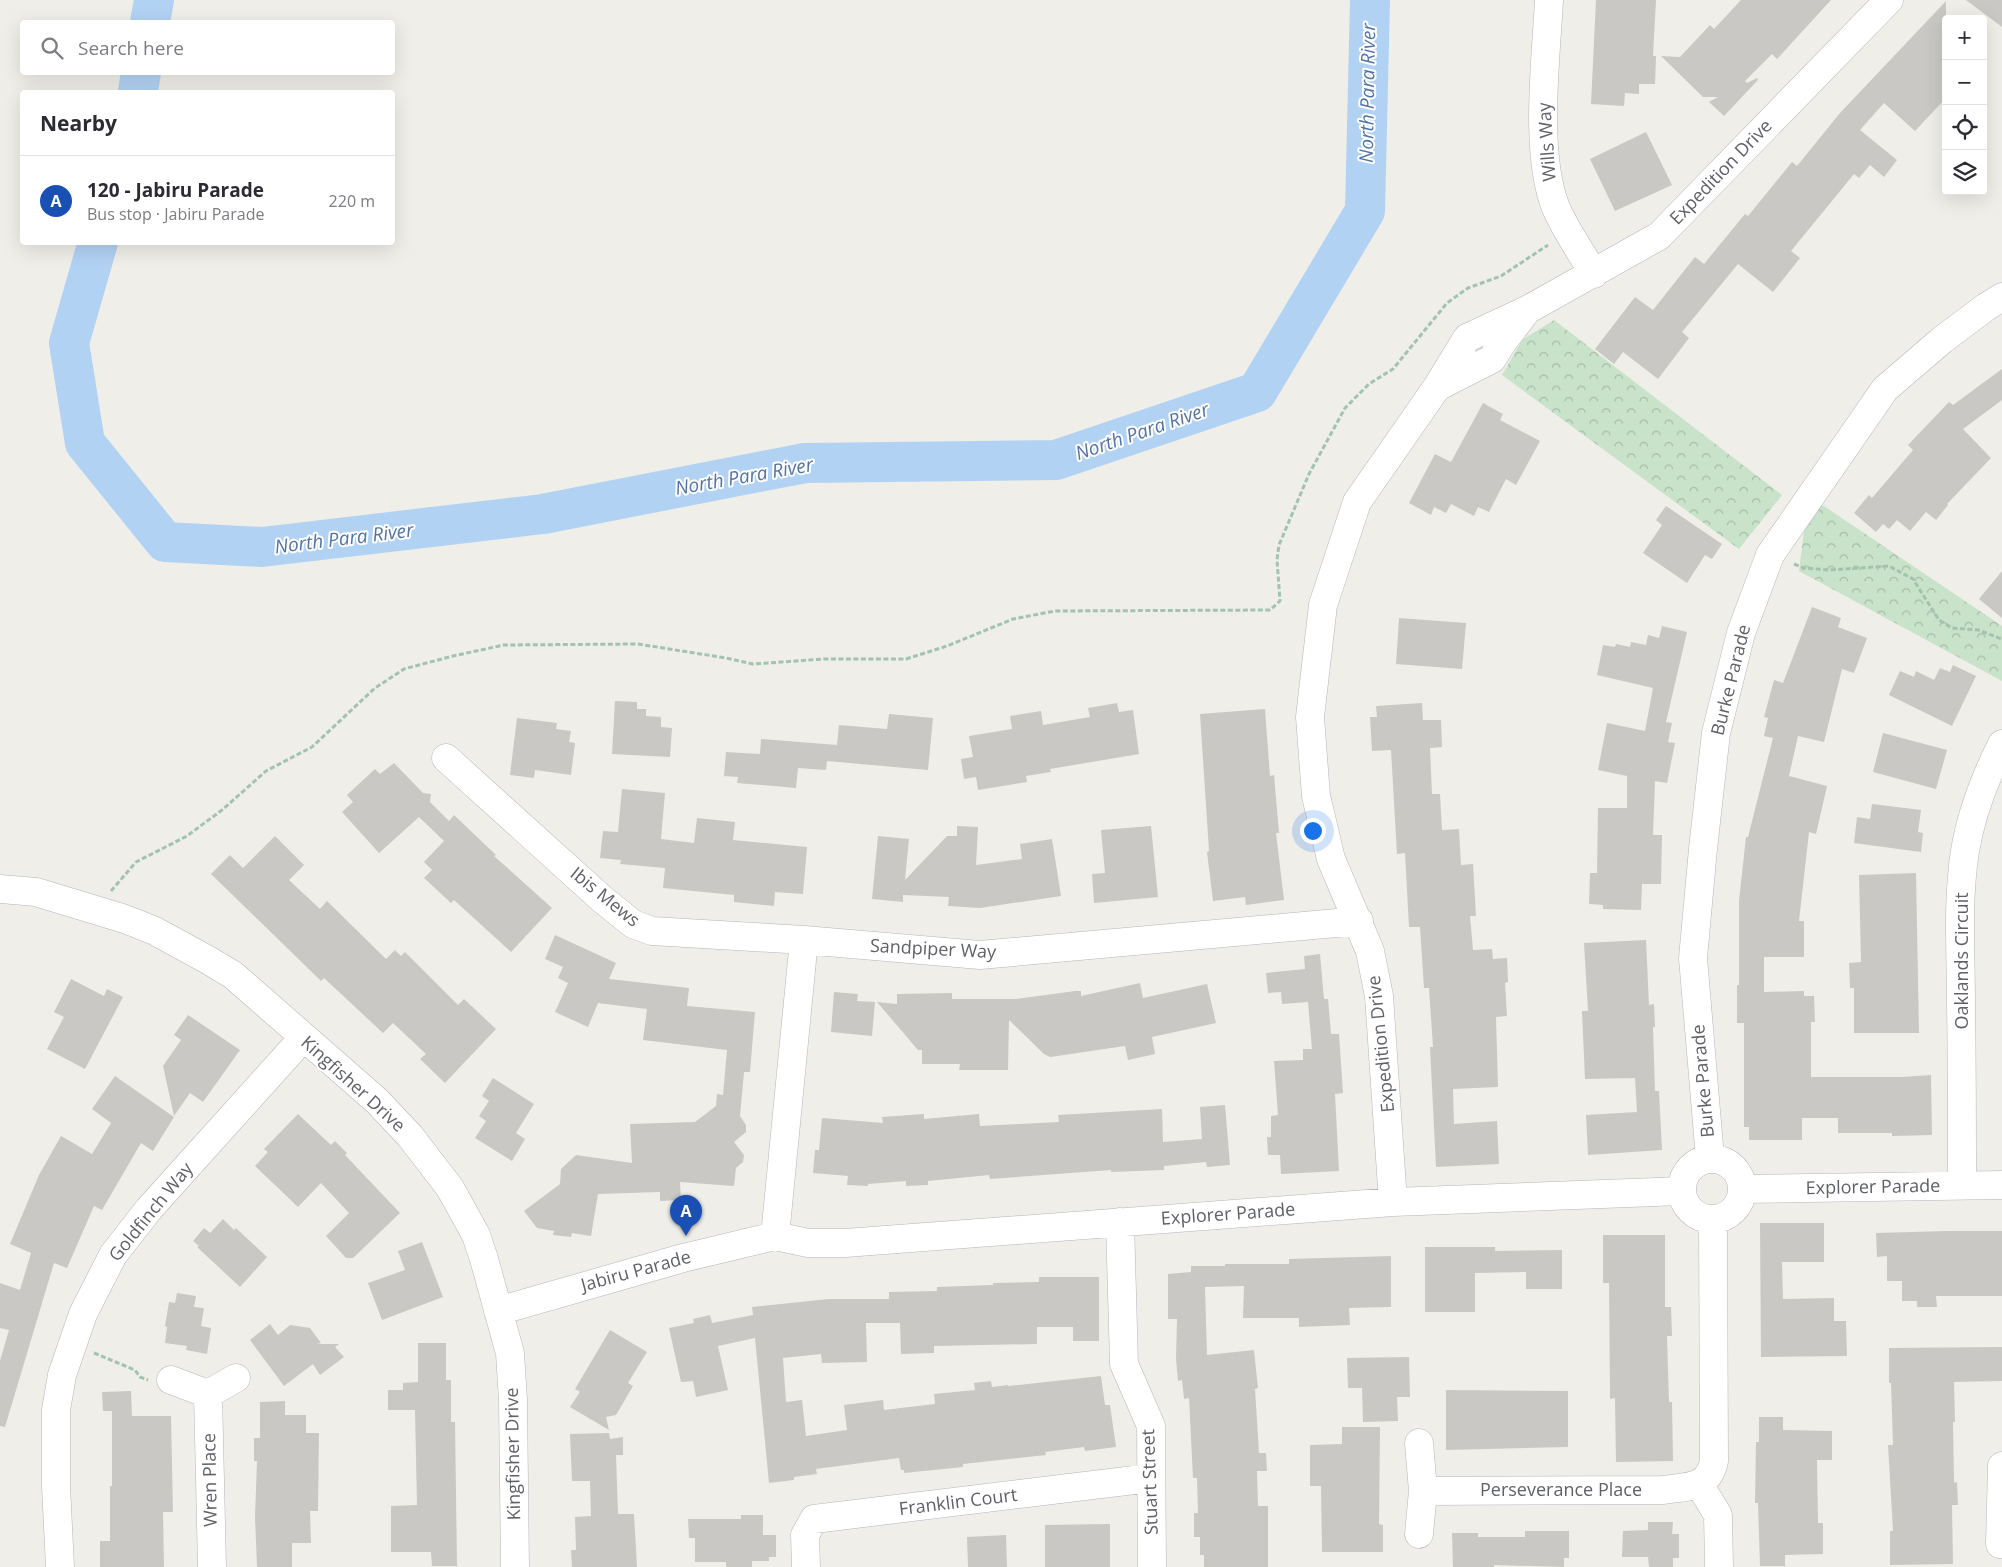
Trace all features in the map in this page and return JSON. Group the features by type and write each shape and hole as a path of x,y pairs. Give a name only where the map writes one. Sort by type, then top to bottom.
{"street":[{"name":"Wills Way","path":"1549,0 1544,92 1545,148 1548,180 1556,207 1567,231 1594,274"},
{"name":"Expedition Drive","path":"1393,1202 1379,996 1370,951 1359,921 1331,859 1316,796 1310,717 1323,605 1357,502 1437,388 1492,359 1527,310 1659,236 1889,0"},
{"name":"Burke Parade","path":"1710,1158 1693,958 1716,733 1741,633 1770,555 1885,389 1942,340 2002,297"},
{"name":"Oaklands Circuit","path":"1962,1185 1961,895 1965,852 1972,818 1990,766 2002,744"},
{"name":"Ibis Mews","path":"446,758 602,899 633,924 652,931 804,940"},
{"name":"Kingfisher Drive","path":"0,889 36,892 101,911 156,931 233,975 394,1118 450,1188 476,1235 510,1353 515,1567"},
{"name":"Sandpiper Way","path":"804,940 980,955 1359,921"},
{"path":"775,1236 804,940"},
{"name":"Goldfinch Way","path":"60,1567 56,1486 56,1410 62,1374 83,1314 113,1255 149,1209 303,1038"},
{"path":"1710,1158 1726,1162 1736,1169 1743,1189 1738,1203 1732,1212 1722,1218 1713,1219 1699,1215 1689,1208 1684,1201 1682,1191 1686,1175 1693,1165 1710,1158"},
{"name":"Explorer Parade","path":"1743,1189 2002,1185"},
{"name":"Explorer Parade","path":"775,1236 808,1243 845,1243 1393,1202 1682,1191"},
{"path":"1713,1219 1714,1461 1712,1473 1699,1484 1718,1515 1719,1567"},
{"name":"Stuart Street","path":"1120,1222 1124,1364 1150,1426 1152,1567"},
{"name":"Jabiru Parade","path":"498,1311 683,1258 775,1236"},
{"path":"171,1380 208,1394 236,1378"},
{"name":"Wren Place","path":"208,1394 212,1567"},
{"path":"1419,1443 1423,1491 1419,1534"},
{"path":"2000,1544 2002,1466"},
{"name":"Franklin Court","path":"806,1567 805,1534 814,1519 1151,1478"},
{"name":"Perseverance Place","path":"1423,1491 1663,1490 1699,1484"}],"path":[{"path":"101,911 112,888 136,862 186,836 222,810 266,771 312,747 375,688 404,670 453,656 504,645 638,644 753,664 824,659 906,659 947,646 1013,620 1055,611 1270,610 1280,601 1277,560 1279,545 1309,474 1345,408 1369,384 1393,369 1447,302 1468,288 1501,276 1567,231"},
{"path":"1770,555 1804,568 1820,570 1890,566 1913,579 1939,620 1952,628 1978,630 2002,639"},
{"path":"87,1351 115,1360 135,1370 140,1377 158,1383 171,1380"}],"green space":[{"path":"1554,320 1782,495 1739,549 1502,375 1522,340"},
{"path":"1821,504 2002,626 2002,681 1799,571 1804,531"}],"building":[{"path":"1596,0 1656,0 1653,56 1656,56 1655,84 1639,84 1639,94 1625,93 1624,106 1591,104"},
{"path":"1741,0 1831,0 1777,59 1772,54 1745,81 1747,83 1757,78 1758,80 1724,116 1709,102 1718,97 1703,97 1661,56 1680,57 1710,25 1714,29"},
{"path":"1966,0 2002,0 2002,27"},
{"path":"1946,1 1946,15 1942,15 1942,102 1915,131 1884,103 1860,130 1897,160 1884,177 1870,165 1859,178 1854,174 1791,251 1800,258 1773,292 1738,264 1682,332 1689,338 1658,379 1623,352 1614,364 1595,349 1635,297 1653,310 1695,257 1704,264 1745,214 1748,216 1792,162 1797,166 1840,113"},
{"path":"1646,132 1672,185 1615,211 1590,159"},
{"path":"2002,369 2002,400 1963,429 1991,458 1947,504 1936,520 1926,512 1910,531 1897,520 1889,529 1883,524 1876,532 1854,513 1869,495 1872,498 1913,450 1908,445 1949,402 1953,405"},
{"path":"1483,403 1503,414 1500,420 1540,441 1516,485 1506,479 1489,512 1478,507 1474,516 1451,504 1446,513 1434,507 1431,515 1409,503 1435,454 1451,462"},
{"path":"1666,506 1722,544 1712,559 1705,555 1687,583 1643,553 1662,525 1656,520"},
{"path":"2002,571 2002,618 1979,599"},
{"path":"1812,607 1841,618 1838,627 1867,638 1854,673 1842,669 1824,742 1798,736 1789,776 1827,786 1816,834 1809,832 1799,921 1804,921 1804,957 1764,957 1764,992 1804,991 1804,996 1814,996 1815,1022 1811,1022 1811,1077 1902,1077 1931,1075 1932,1135 1892,1136 1892,1133 1838,1133 1838,1118 1802,1118 1802,1140 1749,1140 1749,1127 1744,1127 1744,1023 1737,1023 1737,985 1739,985 1739,901 1746,837 1748,837 1773,738 1764,736 1768,718 1764,717 1774,680 1783,683"},
{"path":"1399,618 1466,623 1462,669 1396,664"},
{"path":"1662,626 1687,632 1666,722 1672,723 1668,742 1675,743 1667,783 1655,781 1653,835 1662,835 1661,884 1642,884 1641,910 1603,909 1603,905 1589,904 1590,873 1597,873 1598,808 1627,808 1627,776 1598,770 1607,723 1645,731 1653,688 1597,675 1603,645 1615,647 1616,644 1630,647 1631,642 1646,645 1648,635 1659,638"},
{"path":"1953,665 1976,676 1952,726 1889,695 1900,671 1914,677 1916,671 1934,680 1940,668 1950,672"},
{"path":"615,701 637,702 637,709 646,709 646,716 661,717 661,727 672,728 670,757 612,754"},
{"path":"1117,703 1119,712 1133,710 1139,754 1050,769 1051,772 1026,776 1027,782 978,790 976,777 964,779 961,759 973,757 969,736 1012,729 1010,716 1041,711 1043,725 1090,717 1088,708"},
{"path":"1422,703 1423,720 1441,720 1442,747 1430,748 1432,794 1440,794 1442,830 1459,829 1461,865 1473,864 1476,916 1470,916 1473,950 1492,949 1493,959 1507,958 1508,982 1505,983 1507,1016 1496,1017 1498,1087 1453,1089 1454,1124 1497,1121 1499,1164 1436,1167 1430,1047 1433,1047 1429,988 1424,988 1420,927 1409,927 1405,853 1397,854 1391,750 1372,751 1370,717 1377,717 1376,706"},
{"path":"1265,709 1270,776 1274,775 1279,833 1276,833 1284,900 1246,905 1245,897 1213,901 1207,852 1209,851 1200,714"},
{"path":"889,714 933,718 928,770 827,761 826,770 798,768 796,788 737,783 738,777 724,776 726,752 760,754 761,739 837,745 839,725 887,729"},
{"path":"517,718 557,723 556,729 571,731 569,742 575,743 571,775 535,770 534,778 510,775"},
{"path":"1883,733 1947,750 1936,789 1873,772"},
{"path":"394,763 423,793 431,794 430,802 449,821 454,815 496,855 494,856 552,908 511,952 454,900 451,903 424,878 432,870 424,862 444,841 419,817 379,853 342,812 353,802 347,795 375,769 380,774"},
{"path":"622,789 665,793 661,839 694,843 697,818 735,822 733,840 807,847 803,894 775,892 774,906 734,902 734,895 663,888 665,868 620,864 621,860 600,858 603,831 618,832"},
{"path":"1872,804 1921,810 1918,832 1923,833 1921,852 1854,843 1857,817 1870,819"},
{"path":"957,826 978,827 976,865 1022,859 1020,844 1052,839 1061,896 980,908 948,906 949,897 903,895 903,902 872,899 878,836 909,839 905,880 947,836 957,836"},
{"path":"1151,826 1158,897 1094,903 1092,874 1105,873 1101,830"},
{"path":"275,836 304,865 289,880 320,909 327,901 386,959 395,950 401,956 405,952 458,1005 464,999 496,1029 445,1083 420,1059 426,1054 393,1023 383,1033 324,978 321,981 211,874 230,855 243,868"},
{"path":"1916,873 1919,1033 1854,1033 1854,988 1850,988 1849,963 1861,962 1859,875"},
{"path":"555,935 616,963 609,979 689,988 687,1006 755,1012 750,1072 744,1072 740,1116 746,1125 746,1132 734,1142 744,1155 743,1162 736,1168 734,1186 680,1182 681,1200 660,1201 660,1192 598,1194 591,1236 572,1233 571,1237 553,1235 554,1231 537,1228 524,1211 560,1184 561,1169 576,1155 632,1163 630,1124 695,1122 716,1106 717,1094 723,1095 727,1050 643,1040 647,1009 598,1003 588,1027 555,1012 568,983 558,978 563,967 545,959"},
{"path":"1646,940 1649,1005 1654,1004 1655,1091 1659,1091 1662,1150 1588,1155 1586,1115 1637,1112 1635,1078 1585,1079 1582,1011 1588,1011 1584,943"},
{"path":"1320,954 1324,999 1328,999 1331,1034 1339,1034 1343,1093 1335,1094 1339,1171 1281,1174 1280,1155 1268,1155 1267,1137 1271,1137 1271,1116 1278,1115 1274,1061 1303,1060 1303,1049 1312,1049 1308,1002 1282,1004 1281,992 1268,993 1266,973 1305,969 1304,956"},
{"path":"71,979 104,996 107,989 123,997 85,1069 47,1049 64,1017 54,1012"},
{"path":"1140,983 1143,998 1207,984 1216,1023 1152,1037 1155,1054 1128,1060 1125,1046 1050,1057 1044,1054 1009,1020 1008,1070 959,1070 960,1064 922,1064 922,1050 918,1050 877,1002 897,1004 897,994 952,993 952,999 1016,999 1081,991 1081,996"},
{"path":"834,992 858,994 857,1001 875,1002 872,1036 831,1032"},
{"path":"188,1015 240,1050 203,1102 190,1093 174,1116 163,1066 181,1040 174,1035"},
{"path":"115,1076 174,1117 153,1151 141,1143 102,1210 94,1206 67,1268 54,1263 5,1427 0,1426 0,1361 9,1330 0,1328 0,1283 20,1290 31,1253 10,1244 39,1175 61,1136 92,1154 111,1123 92,1109"},
{"path":"493,1078 534,1104 516,1133 525,1139 512,1161 475,1138 486,1121 479,1116 489,1101 482,1096"},
{"path":"1225,1105 1230,1165 1207,1167 1206,1162 1164,1166 1164,1170 1111,1172 1111,1170 990,1179 989,1175 928,1181 928,1185 906,1186 906,1181 868,1184 868,1186 847,1185 848,1176 813,1173 815,1150 819,1150 822,1118 883,1123 882,1117 924,1114 924,1119 979,1114 980,1126 1059,1122 1058,1115 1162,1109 1163,1142 1202,1139 1200,1107"},
{"path":"298,1114 331,1145 335,1141 347,1153 345,1155 400,1213 353,1258 346,1258 326,1236 349,1213 321,1183 298,1207 255,1166 268,1152 264,1149"},
{"path":"223,1219 234,1230 236,1228 267,1257 240,1287 193,1241 204,1228 210,1233"},
{"path":"1760,1223 1824,1223 1824,1262 1782,1262 1783,1299 1834,1298 1834,1321 1846,1321 1847,1356 1761,1357"},
{"path":"2002,1231 2002,1296 1936,1296 1937,1307 1917,1307 1917,1301 1902,1301 1902,1281 1887,1281 1887,1256 1877,1257 1876,1233"},
{"path":"1603,1235 1665,1235 1665,1307 1671,1307 1672,1336 1667,1336 1669,1402 1672,1402 1673,1461 1616,1462 1615,1398 1610,1399 1609,1283 1603,1283"},
{"path":"422,1242 443,1297 382,1320 368,1283 405,1270 398,1251"},
{"path":"1425,1247 1495,1247 1495,1251 1562,1250 1562,1289 1526,1289 1526,1272 1475,1273 1475,1312 1425,1312"},
{"path":"1391,1256 1391,1307 1349,1308 1350,1325 1299,1327 1299,1318 1243,1318 1244,1286 1205,1287 1207,1355 1254,1350 1258,1388 1255,1389 1259,1453 1266,1453 1267,1471 1257,1471 1258,1506 1268,1506 1268,1567 1204,1567 1204,1555 1200,1555 1200,1537 1194,1537 1194,1513 1198,1513 1197,1478 1193,1478 1189,1398 1184,1399 1182,1380 1178,1381 1176,1358 1177,1319 1168,1319 1168,1274 1191,1272 1191,1266 1289,1264 1289,1259"},
{"path":"1039,1277 1099,1277 1099,1341 1073,1341 1073,1327 1037,1327 1037,1344 934,1346 934,1353 901,1354 900,1323 866,1323 867,1362 822,1363 821,1354 783,1358 786,1402 802,1400 806,1436 847,1430 844,1405 883,1400 884,1410 935,1404 934,1394 975,1390 974,1383 991,1381 992,1387 1101,1376 1105,1405 1110,1405 1116,1447 1085,1451 1084,1447 1045,1452 1046,1455 963,1464 963,1467 904,1473 904,1470 901,1470 899,1458 816,1469 817,1474 794,1477 794,1480 769,1483 755,1338 718,1346 728,1390 696,1397 693,1381 681,1382 669,1328 694,1323 693,1319 710,1315 712,1323 753,1315 752,1307 829,1299 889,1299 889,1292 937,1291 937,1287 1039,1282"},
{"path":"177,1293 196,1296 194,1307 204,1308 201,1326 211,1328 207,1354 186,1350 187,1346 165,1343 167,1327 165,1326 169,1302 175,1303"},
{"path":"270,1324 278,1335 290,1325 310,1328 321,1343 317,1344 339,1344 335,1347 344,1357 320,1375 313,1364 284,1386 250,1340"},
{"path":"610,1330 647,1352 628,1383 633,1386 616,1415 606,1417 609,1430 570,1407 580,1392 575,1389"},
{"path":"418,1343 446,1343 446,1380 451,1380 451,1422 455,1422 457,1566 432,1566 431,1552 391,1552 391,1506 417,1505 415,1410 388,1410 388,1390 403,1390 403,1383 418,1382"},
{"path":"2002,1347 2002,1381 1954,1382 1954,1483 1957,1482 1958,1505 1952,1505 1953,1564 1890,1565 1890,1531 1893,1531 1888,1445 1893,1445 1889,1348"},
{"path":"1409,1357 1410,1397 1397,1397 1398,1421 1363,1422 1362,1388 1348,1388 1347,1358"},
{"path":"1446,1390 1568,1391 1568,1447 1446,1450"},
{"path":"131,1391 132,1416 171,1416 173,1512 163,1512 164,1567 100,1567 100,1541 110,1541 110,1486 112,1486 112,1411 103,1411 102,1392"},
{"path":"285,1401 285,1415 306,1415 306,1433 319,1433 318,1511 310,1511 311,1543 292,1543 292,1567 257,1567 255,1517 257,1461 254,1461 254,1438 260,1438 260,1402"},
{"path":"1759,1417 1783,1417 1783,1430 1832,1431 1832,1460 1817,1460 1818,1523 1823,1523 1823,1554 1785,1555 1785,1566 1760,1566 1758,1503 1755,1503 1756,1442 1759,1442"},
{"path":"1342,1427 1380,1427 1379,1524 1383,1525 1383,1552 1322,1552 1321,1486 1310,1486 1310,1445 1342,1444"},
{"path":"609,1433 610,1439 623,1437 623,1455 616,1455 618,1514 634,1514 637,1567 572,1567 571,1550 576,1550 575,1517 591,1516 590,1481 572,1481 570,1434"},
{"path":"741,1515 763,1515 763,1535 776,1535 776,1557 769,1557 769,1561 752,1561 752,1567 726,1567 726,1562 695,1562 695,1538 689,1538 688,1519 741,1519"},
{"path":"1648,1522 1673,1522 1672,1534 1679,1534 1679,1558 1673,1558 1673,1567 1649,1567 1648,1557 1622,1557 1623,1531 1648,1530"},
{"path":"1110,1524 1110,1567 1045,1567 1045,1525"},
{"path":"1525,1531 1569,1531 1569,1558 1564,1558 1564,1567 1494,1565 1494,1567 1453,1567 1452,1533 1478,1533 1478,1537 1525,1537"},
{"path":"1006,1535 1007,1567 968,1567 967,1537"}],"waterway":[{"name":"North Para River","path":"150,20 154,0"},
{"name":"North Para River","path":"97,245 69,343 85,443 165,542 262,547 543,514 805,463 1056,460 1257,392 1365,211 1370,0"},
{"name":"North Para River","path":"138,90 141,75"}],"place":[{"name":"120 - Jabiru Parade","path":"686,1236"}]}
